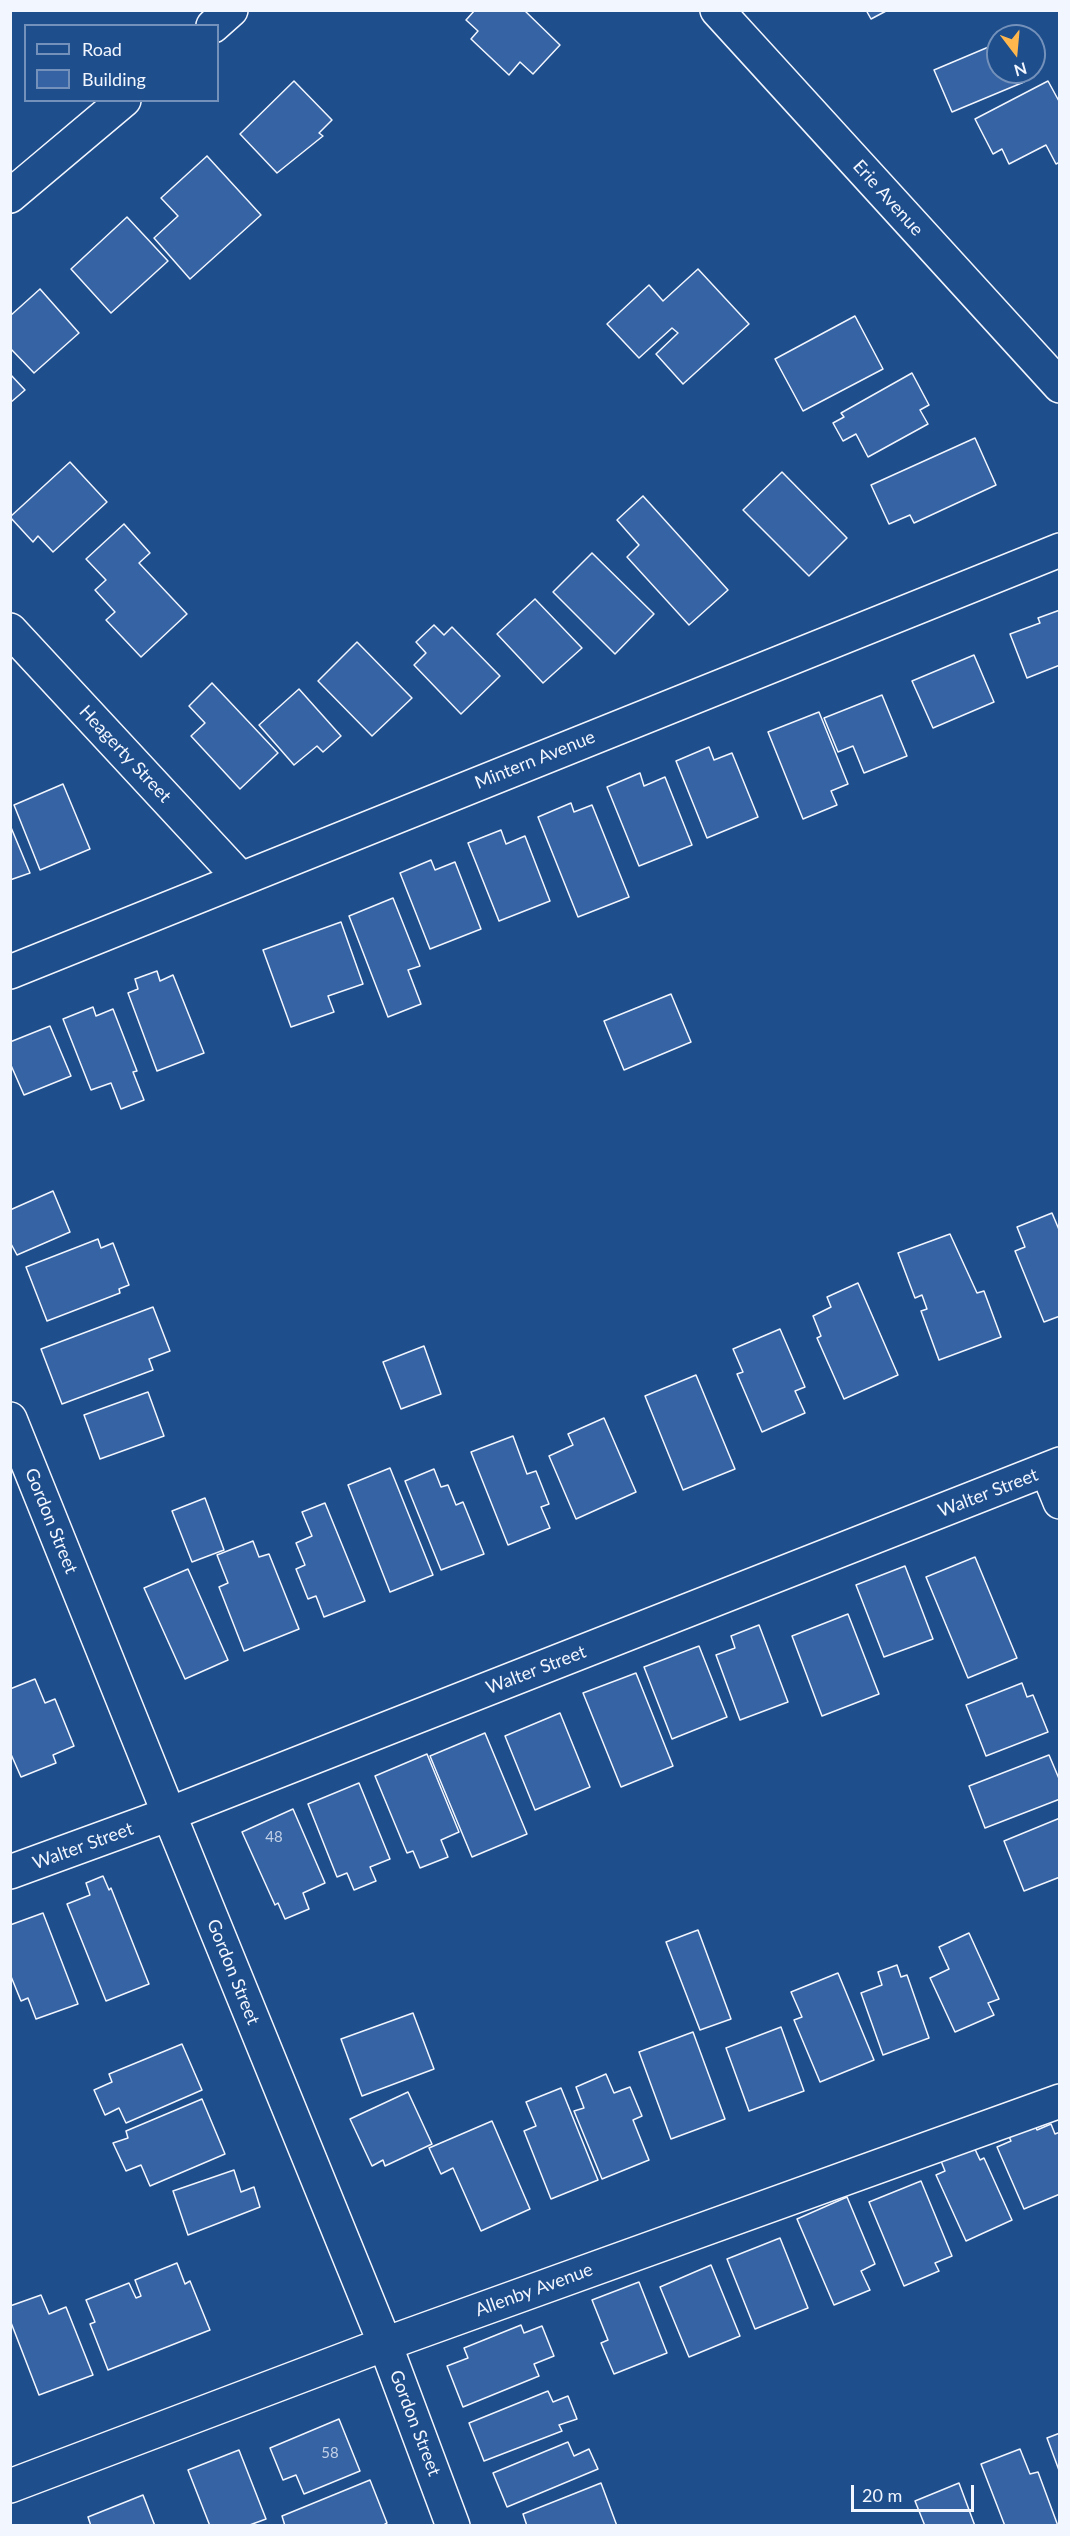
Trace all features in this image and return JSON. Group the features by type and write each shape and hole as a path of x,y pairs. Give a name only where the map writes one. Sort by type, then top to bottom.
{"street":[{"path":"215,24 231,10"},
{"name":"Erie Avenue","path":"717,10 1059,386"},
{"path":"10,196 122,102"},
{"name":"Mintern Avenue","path":"10,972 1059,550"},
{"name":"Heagerty Street","path":"10,630 240,878"},
{"name":"Gordon Street","path":"10,1419 385,2344 453,2526"},
{"path":"1053,1467 1059,1502"},
{"name":"Walter Street","path":"10,1872 169,1814 1053,1467"},
{"name":"Allenby Avenue","path":"10,2486 385,2344 1059,2101"}],"building":[{"path":"475,10 524,10 560,45 533,74 520,62 509,75 471,39 478,31 466,20"},
{"path":"866,10 888,10 871,19"},
{"path":"986,48 986,84 1019,84 952,112 934,70"},
{"path":"294,81 332,120 319,133 323,136 277,173 240,134"},
{"path":"1048,81 1060,103 1060,162 1056,164 1046,145 1009,164 1002,149 993,154 975,119"},
{"path":"207,156 261,215 190,279 154,238 178,216 161,198"},
{"path":"127,217 168,261 111,313 71,269"},
{"path":"698,269 749,324 683,384 656,354 678,333 672,328 639,358 607,324 649,285 663,301"},
{"path":"40,289 79,333 34,373 10,348 10,316"},
{"path":"855,316 883,369 803,411 775,359"},
{"path":"912,373 929,405 920,410 928,424 868,457 856,434 843,441 833,423 844,417 841,413"},
{"path":"10,374 25,390 10,403"},
{"path":"975,438 996,485 914,523 910,515 889,524 871,485"},
{"path":"70,462 107,502 53,552 38,536 33,542 10,517"},
{"path":"782,472 847,538 809,576 743,510"},
{"path":"643,496 728,590 689,625 627,557 639,545 617,520"},
{"path":"124,524 150,553 139,563 187,614 141,657 106,620 115,612 95,590 106,580 86,559"},
{"path":"592,553 654,614 615,654 553,592"},
{"path":"535,599 582,648 543,683 497,634"},
{"path":"1060,610 1060,665 1027,678 1010,634 1040,623 1038,618"},
{"path":"434,625 444,635 452,627 500,676 461,714 414,665 426,653 416,642"},
{"path":"357,642 412,698 372,736 318,681"},
{"path":"974,655 994,702 933,728 912,681"},
{"path":"212,683 278,753 240,789 191,736 205,723 189,706"},
{"path":"299,689 341,736 323,752 317,746 294,765 259,725"},
{"path":"882,695 907,756 864,773 853,746 838,752 824,718"},
{"path":"819,712 848,784 831,791 837,805 803,819 768,732"},
{"path":"709,747 714,760 732,753 758,817 707,838 676,761"},
{"path":"640,773 644,786 665,777 692,845 639,866 607,787"},
{"path":"63,784 90,849 40,870 14,805"},
{"path":"571,803 574,812 592,805 629,897 578,917 538,817"},
{"path":"10,825 30,873 10,880"},
{"path":"501,830 506,844 525,836 550,901 499,921 468,843"},
{"path":"431,860 435,870 455,862 481,929 430,949 400,873"},
{"path":"393,898 420,966 408,970 421,1004 388,1017 349,916"},
{"path":"341,922 363,984 328,996 334,1012 291,1027 263,950"},
{"path":"157,971 160,981 173,975 204,1053 157,1071 128,993 138,989 135,979"},
{"path":"671,994 691,1042 624,1070 604,1021"},
{"path":"93,1007 96,1016 113,1009 137,1071 133,1072 144,1100 121,1109 111,1083 91,1090 63,1019"},
{"path":"50,1026 71,1076 24,1095 10,1063 10,1042"},
{"path":"53,1191 70,1232 17,1255 10,1242 10,1210"},
{"path":"1052,1213 1060,1232 1060,1316 1044,1322 1015,1251 1025,1247 1017,1227"},
{"path":"950,1234 977,1293 984,1291 1001,1337 939,1360 921,1311 927,1309 922,1295 915,1298 898,1253"},
{"path":"98,1239 101,1248 113,1243 129,1285 119,1289 120,1293 47,1321 26,1267"},
{"path":"858,1283 898,1375 844,1399 817,1338 821,1336 813,1316 831,1307 827,1297"},
{"path":"153,1307 170,1351 149,1359 153,1370 62,1404 41,1349"},
{"path":"780,1329 805,1387 795,1391 805,1413 762,1432 737,1374 743,1372 733,1349"},
{"path":"424,1346 441,1394 401,1409 383,1362"},
{"path":"696,1375 735,1469 683,1490 645,1396"},
{"path":"148,1392 164,1436 100,1459 84,1415"},
{"path":"604,1418 636,1492 576,1519 549,1456 573,1445 568,1434"},
{"path":"513,1436 527,1474 536,1471 549,1504 541,1507 550,1528 508,1545 471,1452"},
{"path":"390,1468 433,1575 390,1592 348,1485"},
{"path":"434,1469 441,1487 448,1485 456,1505 463,1502 484,1554 441,1570 405,1481"},
{"path":"205,1498 224,1550 192,1562 172,1511"},
{"path":"325,1503 365,1601 324,1617 316,1596 308,1599 296,1569 305,1565 296,1543 312,1536 302,1512"},
{"path":"253,1541 259,1557 269,1554 299,1629 244,1651 219,1587 228,1583 217,1555"},
{"path":"975,1557 1017,1658 968,1678 926,1577"},
{"path":"905,1566 933,1639 884,1657 856,1585"},
{"path":"188,1569 228,1660 185,1679 144,1588"},
{"path":"848,1614 879,1694 822,1716 792,1636"},
{"path":"759,1625 788,1702 740,1720 716,1655 735,1648 731,1636"},
{"path":"699,1646 727,1717 672,1739 644,1667"},
{"path":"636,1673 673,1766 621,1787 583,1693"},
{"path":"35,1679 45,1703 55,1699 74,1746 53,1755 56,1763 21,1777 10,1752 10,1689"},
{"path":"1022,1683 1027,1697 1033,1695 1048,1732 986,1756 966,1705"},
{"path":"560,1713 590,1787 535,1810 505,1736"},
{"path":"485,1733 527,1834 472,1857 430,1756"},
{"path":"427,1754 459,1832 441,1840 448,1857 420,1868 413,1851 407,1853 375,1776"},
{"path":"1049,1755 1060,1781 1060,1799 985,1828 969,1786"},
{"path":"359,1783 390,1859 370,1867 376,1881 354,1890 347,1873 337,1877 308,1804"},
{"path":"293,1809 325,1883 303,1893 309,1909 285,1919 278,1903 275,1905 242,1832"},
{"path":"1060,1818 1060,1877 1024,1891 1004,1841"},
{"path":"103,1876 109,1890 111,1888 149,1984 106,2001 67,1904 90,1895 86,1883"},
{"path":"43,1913 78,2004 36,2019 28,1998 21,2001 10,1974 10,1925"},
{"path":"698,1930 731,2019 700,2030 666,1942"},
{"path":"969,1933 999,1999 988,2003 994,2015 955,2032 930,1978 949,1969 939,1947"},
{"path":"897,1965 901,1977 907,1975 929,2038 883,2055 861,1993 882,1985 878,1972"},
{"path":"838,1973 874,2060 820,2082 794,2020 802,2017 791,1992"},
{"path":"413,2013 434,2069 362,2096 341,2039"},
{"path":"781,2027 804,2091 749,2111 726,2048"},
{"path":"693,2032 725,2119 671,2139 639,2052"},
{"path":"182,2044 202,2090 126,2123 119,2108 105,2115 94,2090 112,2082 109,2074"},
{"path":"606,2074 614,2093 630,2087 642,2116 633,2120 649,2160 602,2179 574,2111 584,2108 576,2087"},
{"path":"561,2088 598,2180 551,2199 524,2131 536,2126 526,2102"},
{"path":"408,2092 432,2144 385,2166 383,2160 372,2166 350,2119"},
{"path":"202,2099 225,2154 150,2186 141,2165 126,2171 113,2143 128,2138 126,2131"},
{"path":"492,2121 530,2209 481,2231 453,2168 441,2174 429,2148"},
{"path":"1033,2121 1037,2130 1051,2124 1055,2134 1060,2132 1060,2194 1024,2209 997,2147 1011,2141 1007,2132"},
{"path":"974,2147 980,2160 984,2158 1012,2220 966,2241 936,2175 945,2171 941,2161"},
{"path":"234,2170 241,2192 254,2187 260,2207 188,2235 173,2191"},
{"path":"921,2181 952,2256 935,2263 939,2271 904,2286 869,2202"},
{"path":"847,2197 875,2264 861,2271 870,2290 834,2305 797,2219"},
{"path":"780,2238 808,2308 755,2329 727,2259"},
{"path":"177,2263 185,2284 190,2281 210,2330 108,2370 90,2324 95,2322 86,2300 129,2283 136,2298 141,2296 135,2280"},
{"path":"711,2265 740,2336 689,2357 660,2287"},
{"path":"639,2282 667,2353 614,2374 601,2343 608,2340 592,2300"},
{"path":"41,2295 49,2314 66,2307 93,2375 39,2395 10,2320 10,2306"},
{"path":"521,2325 524,2333 542,2326 554,2356 534,2364 539,2376 463,2407 447,2366 468,2358 464,2348"},
{"path":"548,2391 553,2402 568,2396 577,2419 559,2425 562,2431 484,2461 469,2423"},
{"path":"339,2419 360,2471 304,2494 296,2475 283,2480 270,2448"},
{"path":"1060,2433 1060,2473 1047,2438"},
{"path":"568,2442 574,2456 589,2449 598,2469 507,2507 493,2473"},
{"path":"1020,2449 1030,2474 1038,2472 1058,2526 1005,2526 981,2464"},
{"path":"239,2450 266,2519 247,2526 210,2526 188,2470"},
{"path":"370,2480 387,2523 382,2526 285,2526 282,2516"},
{"path":"601,2483 617,2526 527,2526 523,2514"},
{"path":"959,2483 975,2526 925,2526 915,2501"},
{"path":"143,2495 155,2526 91,2526 88,2517"}]}
